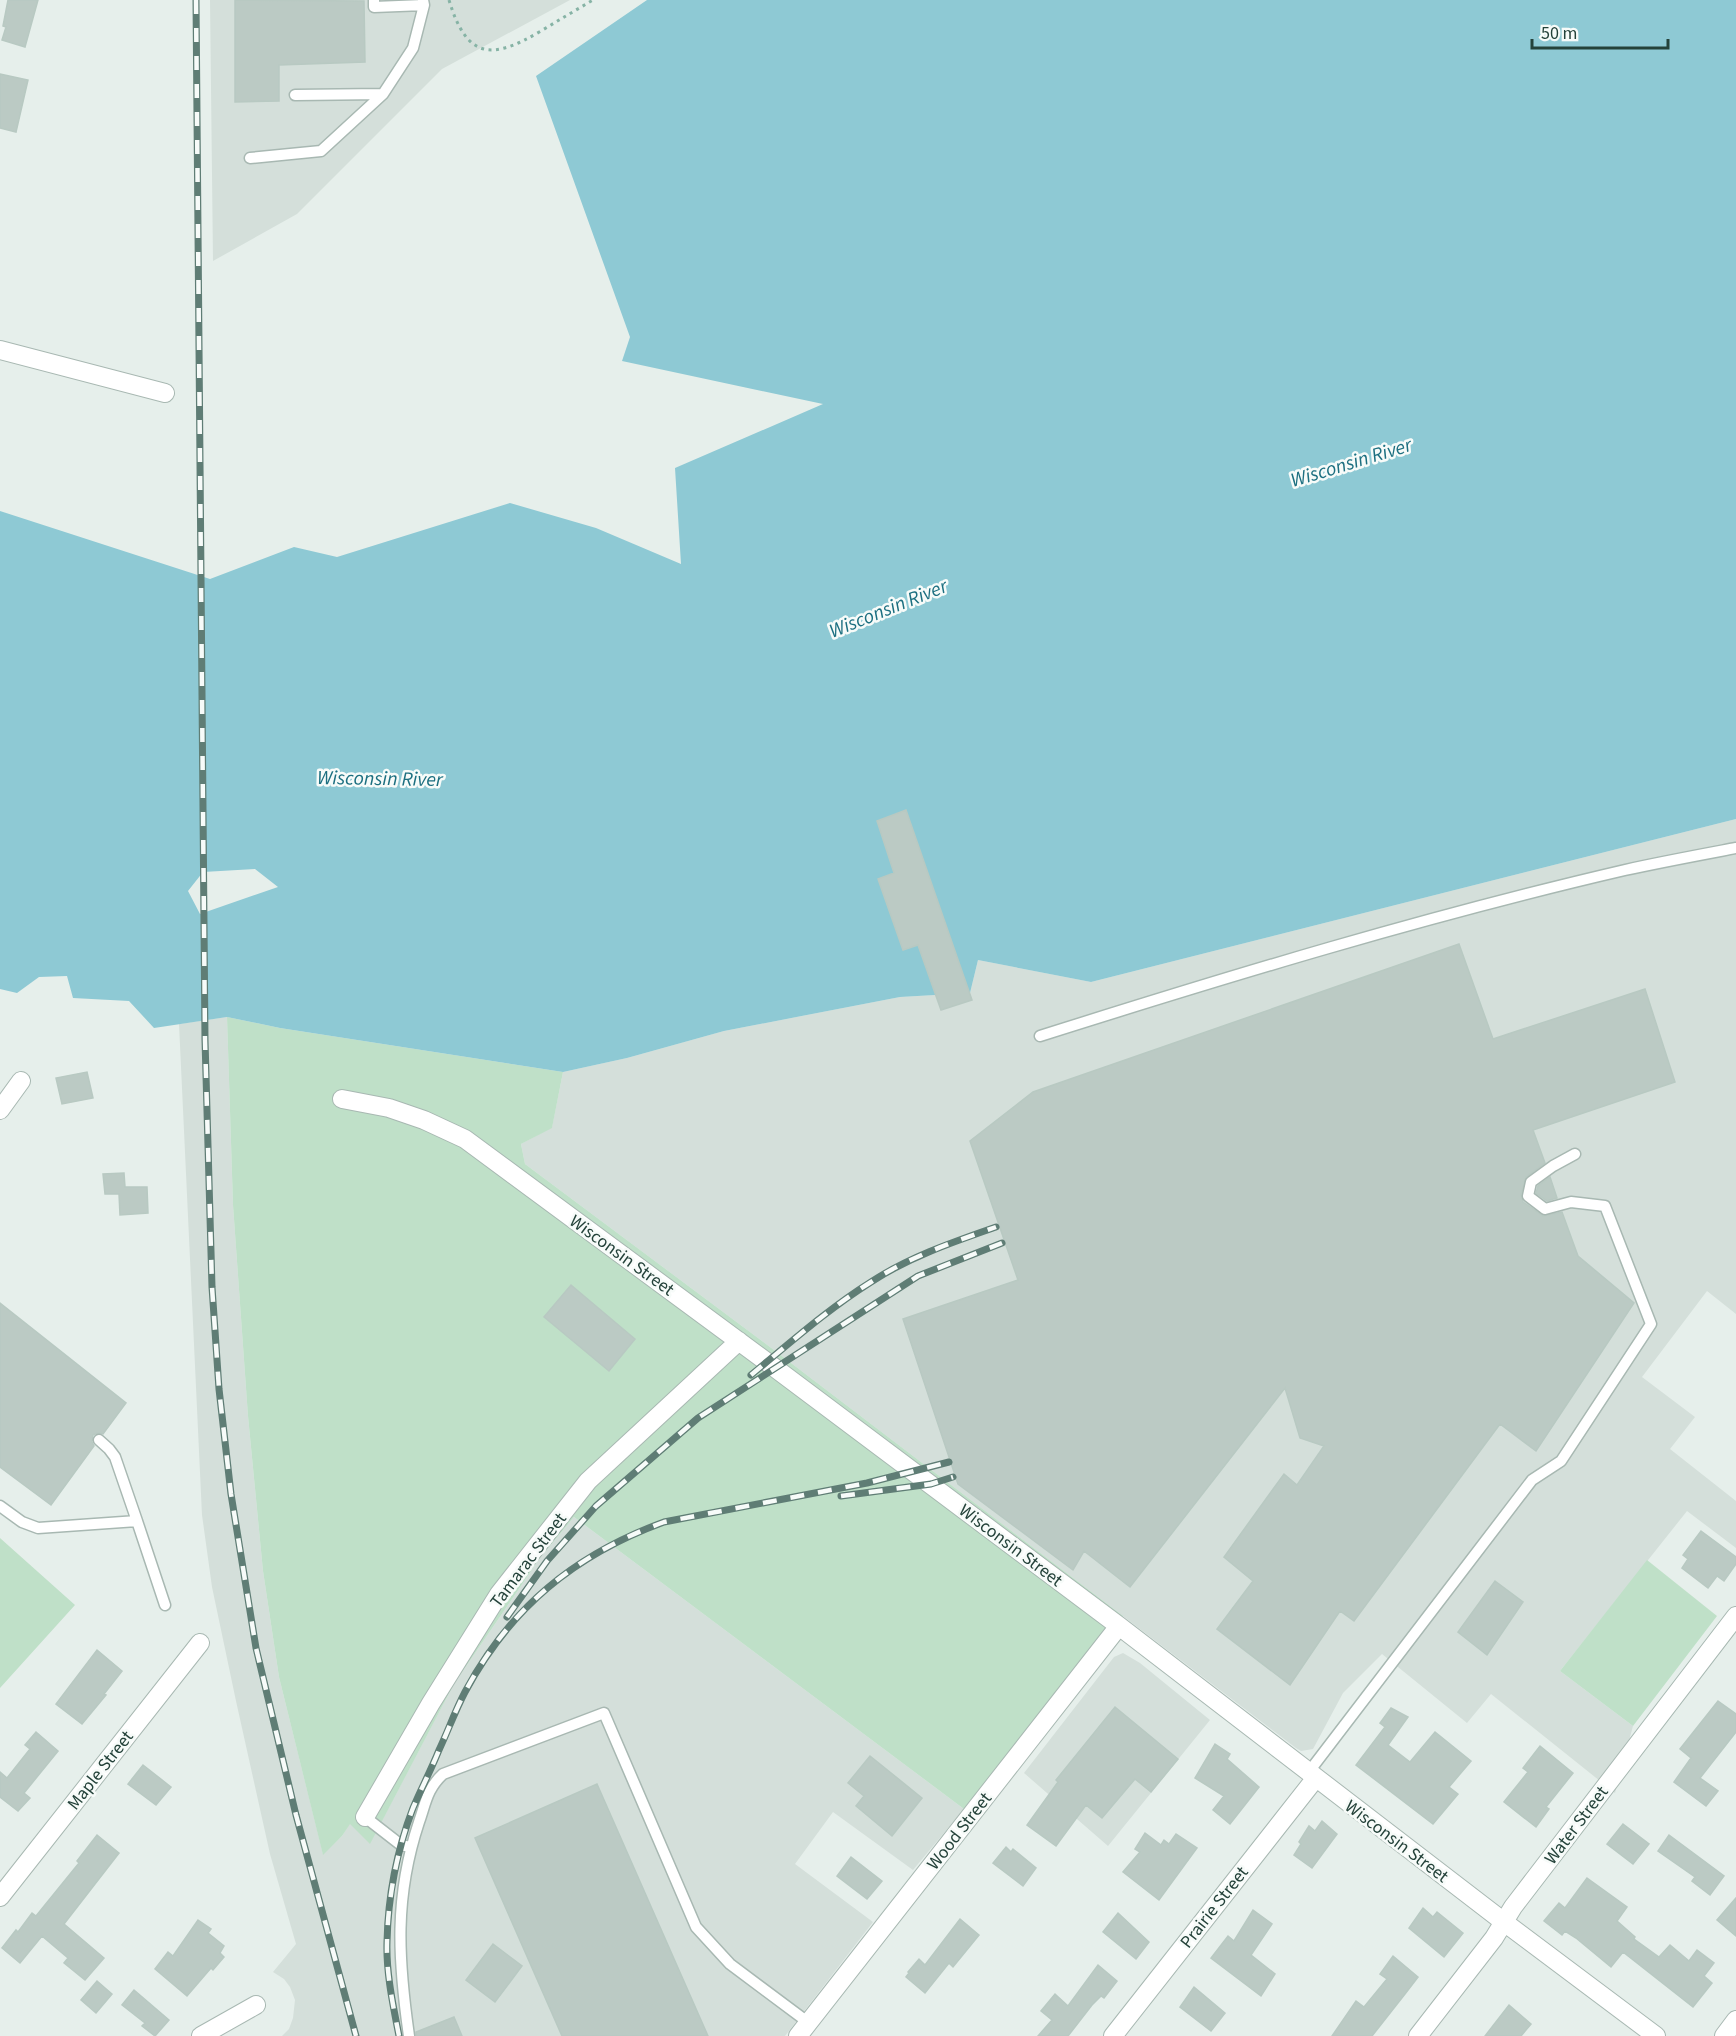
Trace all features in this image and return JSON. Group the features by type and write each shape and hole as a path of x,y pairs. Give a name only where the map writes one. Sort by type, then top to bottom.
{"street":[{"path":"0,350 165,393"},
{"path":"0,1110 21,1081"},
{"name":"Wisconsin Street","path":"342,1099 389,1108 424,1120 465,1139 1119,1626 1312,1776 1656,2036"},
{"name":"Tamarac Street","path":"365,1817 431,1703 507,1585 588,1481 739,1341"},
{"name":"Water Street","path":"1418,2036 1513,1907 1736,1616"},
{"name":"Wood Street","path":"803,2029 1119,1626"},
{"name":"Maple Street","path":"0,1897 200,1643"},
{"name":"Prairie Street","path":"1113,2036 1312,1776"},
{"path":"201,2036 256,2005"},
{"path":"1724,2036 1736,2020"}],"lane":[{"path":"250,158 321,151 383,94 413,48 424,2 374,8 374,0"},
{"path":"296,95 383,94"},
{"path":"1040,1036 1231,976 1446,914 1626,870 1736,848"},
{"path":"1312,1776 1532,1480 1561,1461 1651,1324 1605,1206 1571,1202 1545,1209 1528,1196 1530,1182 1575,1154"},
{"path":"99,1440 110,1449 115,1457 165,1605"},
{"path":"0,1506 22,1522 38,1528 137,1521"},
{"path":"409,2036 401,1978 399,1918 411,1847 431,1785 443,1774 604,1713 696,1927 730,1964 803,2029"},
{"path":"365,1817 401,1845 411,1847"}],"path":[{"path":"449,0 458,25 472,43 482,49 494,50 516,46 594,0"}],"shaded area":[{"path":"210,0 570,0 442,69 297,214 213,261"},
{"path":"1736,819 1736,1314 1707,1291 1642,1377 1695,1417 1670,1449 1736,1501 1736,1548 1687,1511 1560,1671 1633,1726 1615,1793 1491,1694 1467,1723 1382,1654 1343,1693 1313,1749 1301,1751 770,1347 525,1164 521,1144 552,1127 563,1072 627,1058 724,1031 900,997 970,993 978,960 1091,982"},
{"path":"227,1017 233,1205 248,1416 263,1571 279,1677 323,1854 342,1836 350,1823 370,1843 454,1684 540,1558 574,1517 964,1809 913,1870 833,1812 795,1864 873,1922 785,2036 282,2036 289,2029 293,2018 295,2000 284,1979 273,1972 296,1944 270,1854 236,1701 212,1587 202,1515 179,1024"},
{"path":"1123,1653 1140,1663 1210,1720 1108,1846 1024,1773 1114,1657"}],"green space":[{"path":"227,1017 280,1028 563,1072 552,1128 521,1144 525,1164 1123,1616 964,1809 574,1517 540,1558 454,1684 370,1844 350,1824 342,1836 323,1855 279,1677 263,1571 248,1416 233,1205"},
{"path":"0,1538 75,1605 0,1688"},
{"path":"1647,1560 1717,1616 1633,1726 1560,1671"}],"water":[{"name":"Wisconsin River","path":"647,0 1736,0 1736,819 1091,982 978,960 970,993 900,997 724,1031 627,1058 563,1072 280,1028 227,1017 154,1028 129,1001 73,998 67,976 39,977 17,993 0,989 0,511 210,579 294,547 337,557 510,503 596,528 681,564 675,468 823,404 622,361 630,337 536,76","holes":["255,869 278,887 200,914 188,891 203,872"]}],"building":[{"path":"8,0 38,0 25,47 2,40 6,27 3,26"},
{"path":"235,0 364,1 365,62 279,65 279,101 235,102"},
{"path":"0,74 28,80 16,132 0,128"},
{"path":"906,810 972,1000 941,1010 918,945 903,950 878,879 894,873 877,821"},
{"path":"1459,944 1493,1039 1645,989 1675,1082 1533,1130 1545,1163 1526,1177 1521,1195 1523,1202 1543,1216 1562,1212 1578,1256 1634,1303 1536,1451 1500,1424 1354,1621 1340,1611 1290,1685 1217,1629 1253,1581 1224,1557 1284,1474 1297,1485 1324,1446 1300,1438 1285,1388 1130,1587 1084,1551 1073,1570 958,1484 903,1319 1018,1280 970,1141 1033,1092"},
{"path":"87,1072 93,1098 62,1104 56,1078"},
{"path":"124,1173 125,1187 147,1187 148,1213 120,1215 119,1194 105,1194 103,1174"},
{"path":"1550,1177 1557,1198 1547,1201 1536,1193 1538,1186"},
{"path":"571,1285 635,1339 609,1371 544,1317"},
{"path":"0,1303 126,1403 103,1434 93,1435 94,1446 51,1505 0,1467"},
{"path":"1701,1531 1736,1557 1736,1564 1724,1581 1717,1576 1708,1588 1682,1568 1688,1559 1683,1555"},
{"path":"1495,1581 1523,1602 1487,1655 1458,1632"},
{"path":"97,1650 122,1671 82,1724 56,1704"},
{"path":"1718,1701 1736,1714 1736,1732 1700,1778 1718,1791 1706,1806 1674,1782 1691,1758 1680,1749"},
{"path":"1115,1707 1178,1759 1151,1792 1135,1779 1102,1818 1086,1805 1056,1846 1027,1825 1058,1782 1056,1780"},
{"path":"1391,1708 1408,1717 1388,1745 1410,1762 1435,1732 1471,1761 1449,1787 1458,1794 1433,1824 1356,1765 1385,1727 1380,1723"},
{"path":"36,1732 58,1751 24,1793 30,1798 18,1811 0,1797 0,1772 7,1778 30,1749 25,1745"},
{"path":"1215,1744 1230,1754 1227,1759 1259,1787 1230,1824 1213,1810 1224,1796 1195,1778"},
{"path":"1540,1746 1573,1773 1546,1807 1549,1809 1536,1827 1504,1802 1528,1772 1523,1768"},
{"path":"870,1756 922,1798 892,1836 856,1806 864,1796 848,1783"},
{"path":"143,1765 171,1787 156,1805 128,1784"},
{"path":"597,1784 708,2036 562,2036 475,1838"},
{"path":"1322,1821 1337,1834 1312,1868 1294,1855 1309,1826 1315,1831"},
{"path":"1623,1824 1649,1844 1633,1864 1607,1844"},
{"path":"1145,1833 1161,1845 1164,1840 1169,1844 1176,1834 1197,1848 1159,1900 1123,1872 1140,1852 1135,1849"},
{"path":"97,1835 119,1853 64,1924 104,1958 85,1980 64,1963 68,1958 42,1936 20,1963 2,1948 32,1913 36,1916 79,1863 77,1861"},
{"path":"1669,1835 1724,1876 1710,1895 1692,1881 1695,1877 1658,1851"},
{"path":"1006,1847 1011,1852 1013,1849 1036,1868 1023,1886 993,1863"},
{"path":"851,1857 882,1881 867,1899 837,1876"},
{"path":"1587,1878 1627,1907 1617,1921 1635,1937 1634,1939 1659,1957 1670,1945 1689,1961 1697,1950 1714,1963 1704,1976 1712,1983 1693,2007 1623,1952 1611,1967 1576,1938 1565,1931 1562,1935 1544,1921 1559,1903 1565,1908"},
{"path":"1736,1898 1736,1936 1717,1920"},
{"path":"1423,1908 1433,1917 1437,1912 1463,1933 1444,1957 1409,1928"},
{"path":"1253,1910 1272,1924 1251,1955 1275,1974 1261,1996 1211,1958 1228,1936 1234,1941"},
{"path":"1118,1913 1149,1942 1136,1959 1103,1932"},
{"path":"960,1919 979,1935 953,1967 949,1963 925,1993 906,1977 908,1972 919,1959 925,1965"},
{"path":"198,1920 211,1929 208,1933 224,1946 220,1953 224,1957 213,1970 211,1968 187,1996 155,1969 168,1952 173,1956"},
{"path":"493,1944 522,1966 495,2002 466,1980"},
{"path":"1393,1956 1418,1977 1372,2036 1332,2036 1356,2001 1364,2007 1387,1979 1380,1974"},
{"path":"1098,1965 1117,1981 1104,1998 1101,1996 1092,2005 1068,2036 1038,2036 1052,2020 1041,2011 1055,1994 1068,2006"},
{"path":"97,1981 112,1994 96,2013 81,2000"},
{"path":"1194,1987 1225,2013 1211,2031 1180,2007"},
{"path":"134,1990 169,2020 155,2036 142,2026 145,2023 122,2005"},
{"path":"1509,2005 1531,2024 1521,2036 1485,2036"},
{"path":"454,2017 462,2036 416,2036 416,2032"}],"railway":[{"path":"196,0 205,1040 212,1287 219,1389 231,1494 256,1648 296,1815 356,2036"},
{"path":"751,1375 824,1315 886,1273 932,1251 996,1227"},
{"path":"507,1617 547,1561 596,1506 698,1418 918,1276 1002,1243"},
{"path":"399,2036 392,2001 387,1942 391,1891 402,1840 413,1808 465,1692 502,1635 524,1610 573,1568 631,1535 664,1522 867,1483 949,1462"},
{"path":"841,1496 931,1484 953,1477"}]}
